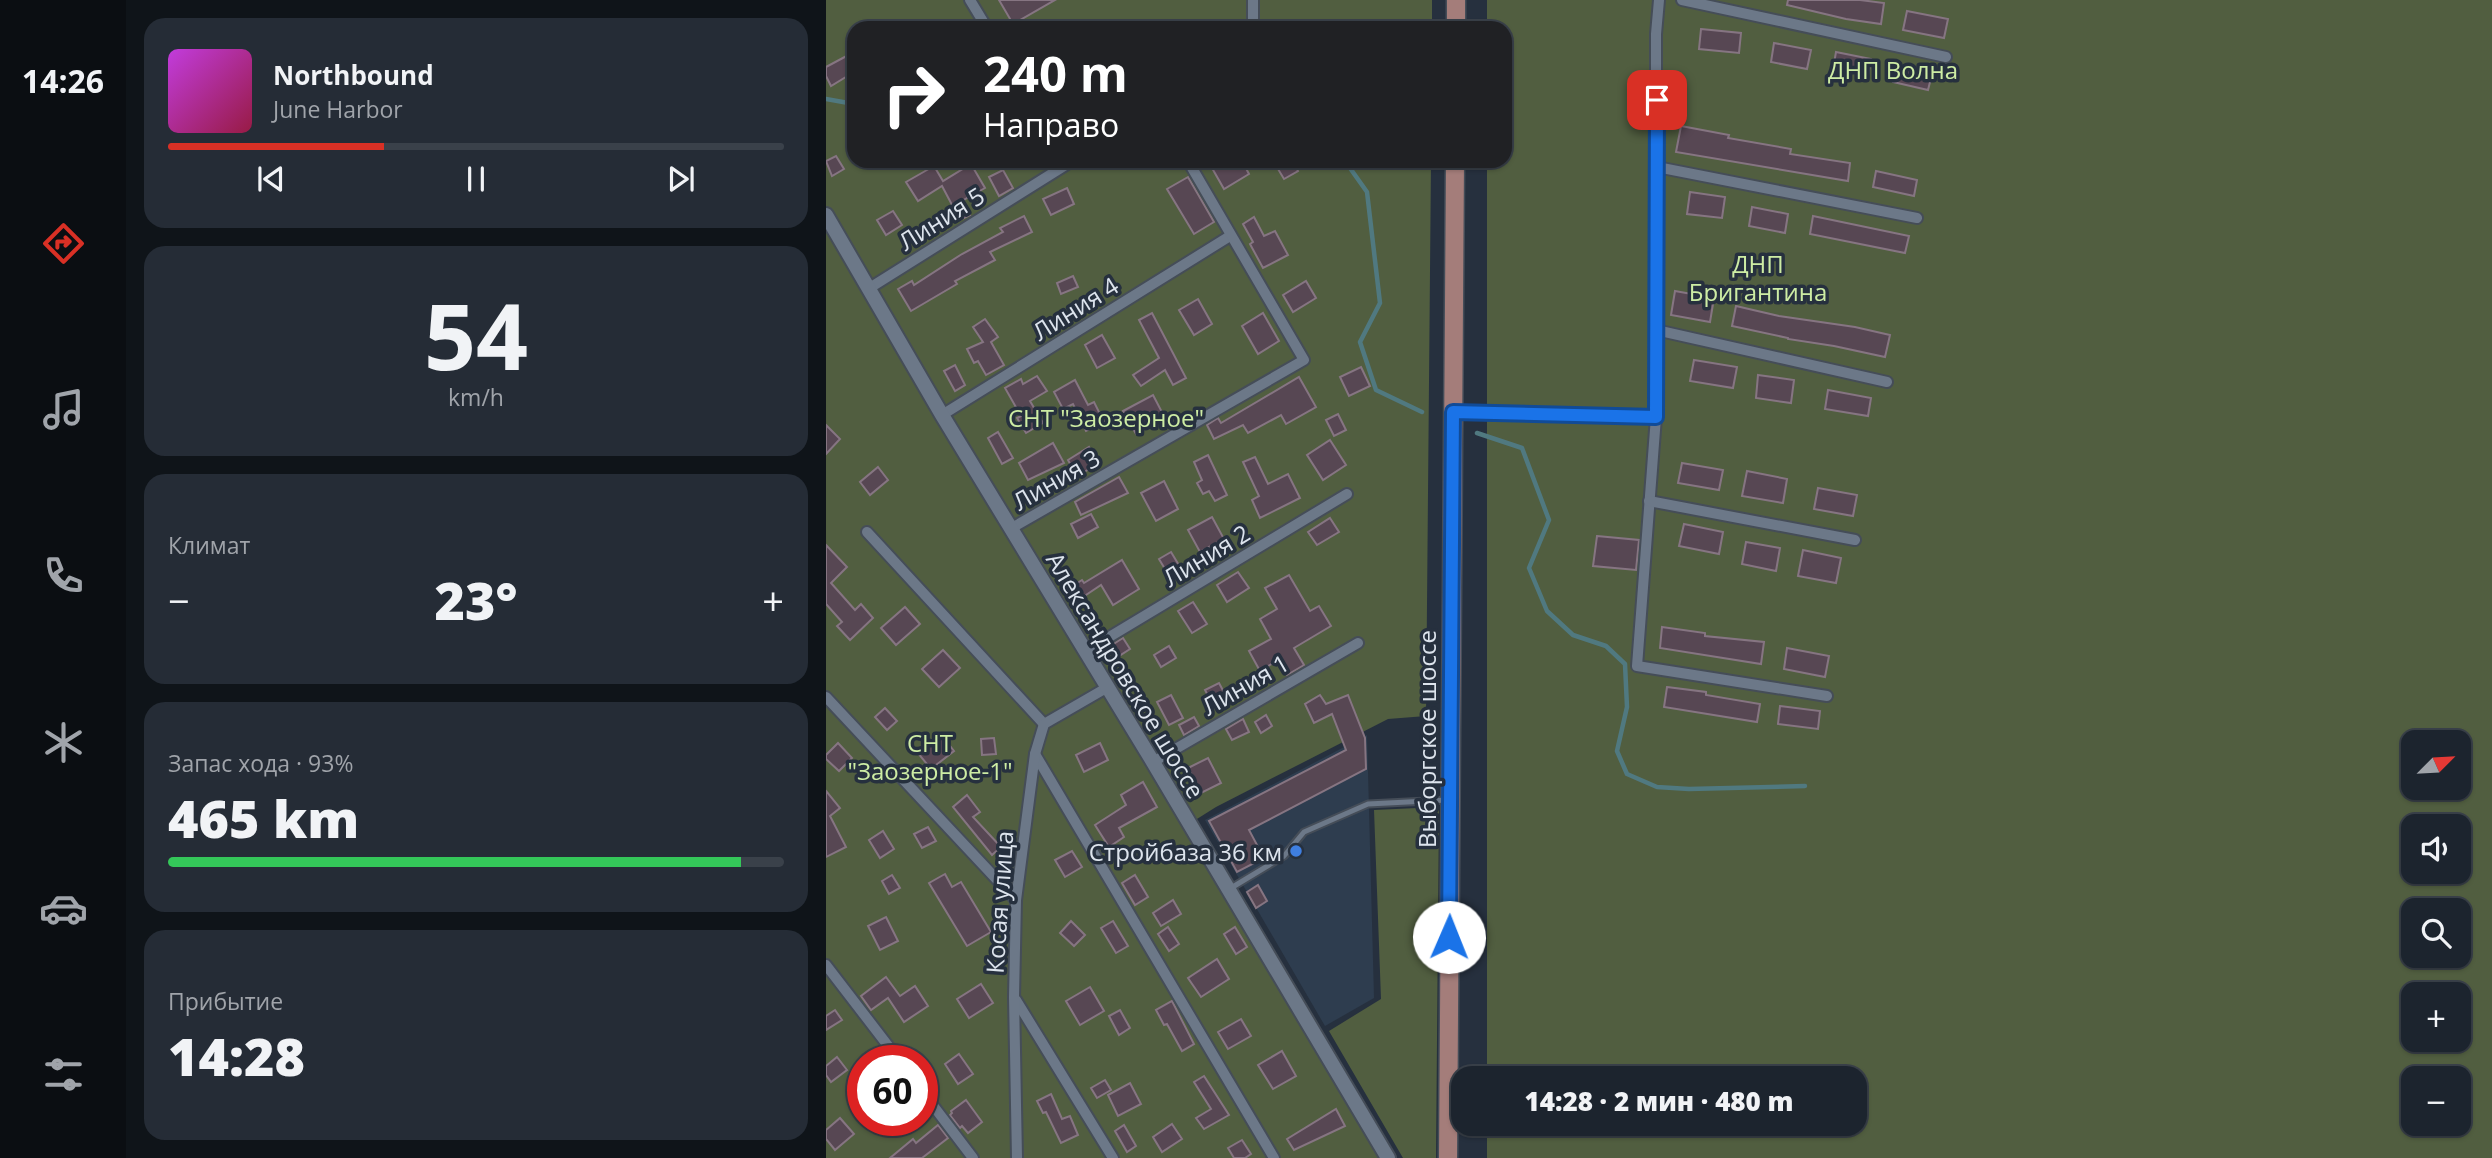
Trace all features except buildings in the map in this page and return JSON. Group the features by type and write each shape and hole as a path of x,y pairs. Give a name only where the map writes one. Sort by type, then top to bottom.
{"main road":[{"path":"1456,0 1456,21"},
{"name":"Выборгское шоссе","path":"1448,1158 1455,168"}],"street":[{"path":"1253,0 1253,21"},
{"path":"1659,0 1656,34 1656,417 1637,666 1827,696"},
{"path":"1682,0 1947,57"},
{"path":"974,1 984,21"},
{"path":"1657,167 1917,218"},
{"name":"Линия 5","path":"868,289 1061,168"},
{"path":"1192,168 1230,236"},
{"name":"Александровское шоссе","path":"826,215 942,415 1108,687 1388,1158"},
{"name":"Линия 3","path":"1010,529 1304,360 1230,236"},
{"name":"Линия 4","path":"942,415 1230,236"},
{"path":"1656,330 1888,382"},
{"path":"1453,412 1656,417"},
{"name":"Линия 2","path":"1086,652 1347,494"},
{"path":"1649,501 1855,540"},
{"path":"867,532 1044,724 1108,687"},
{"name":"Линия 1","path":"1153,762 1358,643"},
{"path":"826,697 1016,900"},
{"name":"Косая улица","path":"1017,1158 1014,998 1016,900 1035,754 1044,724"},
{"path":"1035,754 1274,1158"},
{"path":"826,965 887,1045"},
{"path":"1014,998 1113,1158"},
{"path":"938,1112 973,1158"}],"lane":[{"path":"1228,889 1284,856 1304,832 1368,804 1450,799"}],"shaded area":[{"name":"Стройбаза 36 км","path":"1367,735 1374,998 1325,1026 1205,820"}],"green space":[{"name":"СНТ \"Заозерное\"","path":"826,0 1432,0 1432,21 847,21 847,168 1431,168 1426,716 1388,719 1216,807 1189,824 1388,1158 826,1158"},
{"path":"1487,0 2492,0 2492,1158 1487,1158 1487,1136 1867,1136 1867,1066 1487,1066 1487,168 1512,168 1512,21 1487,21"},
{"path":"1439,807 1436,1158 1403,1158 1329,1031 1381,999 1374,810"}],"waterway":[{"path":"826,99 847,103"},
{"path":"1350,168 1367,192 1380,303 1360,342 1376,390 1422,412"},
{"path":"1477,433 1522,448 1549,520 1529,568 1547,611 1573,635 1606,646 1625,664 1627,707 1617,751 1627,774 1657,787 1689,789 1805,786"}],"place":[{"name":"Стройбаза 36 км","path":"1296,851"}],"route":[{"path":"1449,937 1453,412 1656,417 1657,100"}],"park label":[{"name":"ДНП Волна","path":"1893,69"},
{"name":"ДНП Бригантина","path":"1758,277"},
{"name":"СНТ \"Заозерное-1\"","path":"930,756"}]}
